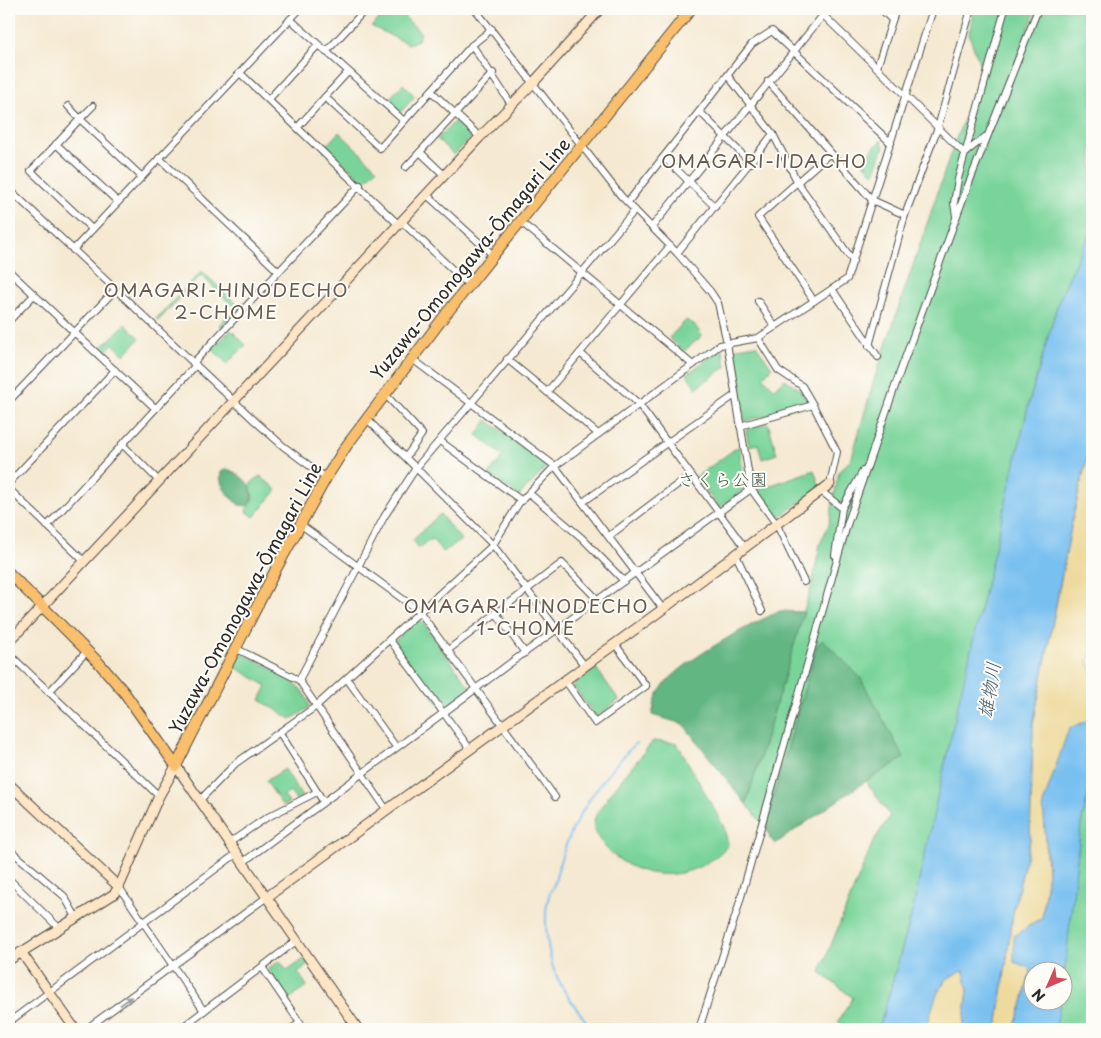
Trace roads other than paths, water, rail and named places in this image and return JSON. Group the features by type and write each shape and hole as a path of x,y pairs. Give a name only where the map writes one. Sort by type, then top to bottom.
{"main road":[{"name":"Yuzawa-Omonogawa-Ōmagari Line","path":"9,573 88,650 124,692 176,766 300,524 326,478 366,418 469,285 691,9"}],"street":[{"path":"73,250 300,9"},
{"path":"475,9 628,202 677,253 710,291 718,304 727,343 751,489 777,525 804,582"},
{"path":"9,642 444,175 534,82 600,9"},
{"path":"817,9 964,153"},
{"path":"652,227 792,50 828,9"},
{"path":"881,9 892,20"},
{"path":"877,67 896,9"},
{"path":"200,800 236,763 316,707 493,545 522,501 555,466 720,345 758,338 847,279 933,9"},
{"path":"869,346 905,215 938,127 971,9"},
{"path":"956,218 954,203 964,153 1004,9"},
{"path":"699,1029 737,911 834,568 866,468 956,218 1038,9"},
{"path":"326,52 363,12"},
{"path":"290,20 404,121"},
{"path":"325,97 380,148 472,45 492,29"},
{"path":"628,202 752,44 772,31 891,143"},
{"path":"269,99 318,45"},
{"path":"472,45 493,73 511,104"},
{"path":"298,127 348,72"},
{"path":"240,73 469,285"},
{"path":"406,167 493,73"},
{"path":"728,76 773,134 798,183 853,261"},
{"path":"768,81 872,200 905,215"},
{"path":"431,91 480,137"},
{"path":"68,106 142,177"},
{"path":"92,229 31,171 93,106"},
{"path":"700,112 750,163"},
{"path":"677,253 773,134"},
{"path":"964,153 987,136"},
{"path":"56,144 118,202"},
{"path":"420,152 444,175"},
{"path":"814,301 758,217 798,183 830,152"},
{"path":"664,157 715,207"},
{"path":"159,158 278,271"},
{"path":"46,526 278,271 360,185"},
{"path":"9,190 234,402 283,446 326,478"},
{"path":"427,195 493,255"},
{"path":"299,680 384,517 416,468 581,271 635,210"},
{"path":"521,222 693,365"},
{"path":"547,392 670,246"},
{"path":"9,271 155,408"},
{"path":"832,289 878,357"},
{"path":"9,401 115,290"},
{"path":"9,321 34,295"},
{"path":"758,301 775,327"},
{"path":"86,1029 584,665 616,644 830,484 837,452 802,386 778,370 758,338"},
{"path":"580,352 638,404 746,548"},
{"path":"412,358 555,466 663,609"},
{"path":"507,359 597,434"},
{"path":"9,483 114,370"},
{"path":"384,393 422,434 406,457"},
{"path":"583,502 735,395"},
{"path":"740,426 813,404"},
{"path":"366,418 493,545 584,665"},
{"path":"440,441 522,501"},
{"path":"122,444 160,481"},
{"path":"834,568 842,508 856,481 866,468"},
{"path":"609,536 690,475"},
{"path":"9,489 84,561"},
{"path":"242,863 396,747 751,489"},
{"path":"821,491 842,508"},
{"path":"529,493 582,538 624,581"},
{"path":"300,524 419,611 501,726 555,797"},
{"path":"736,555 762,612"},
{"path":"448,650 562,563 598,600"},
{"path":"496,613 525,653"},
{"path":"390,640 470,749"},
{"path":"565,680 595,723 646,686 616,644"},
{"path":"237,649 299,680 386,809"},
{"path":"49,692 88,650"},
{"path":"9,654 160,796"},
{"path":"347,680 396,747"},
{"path":"280,733 323,802"},
{"path":"9,960 114,894 176,766 358,1029"},
{"path":"9,784 119,887 204,1011"},
{"path":"229,843 266,818 317,792"},
{"path":"9,849 64,896 76,917"},
{"path":"9,1022 236,854"},
{"path":"9,880 59,928"},
{"path":"180,1029 190,1026 204,1011 296,941"},
{"path":"21,952 75,1029"},
{"path":"262,966 304,1029"},
{"path":"290,1029 300,1023"}],"water":[{"name":"雄物川","path":"1092,233 1092,437 1073,517 1033,725 1030,840 1013,913 997,1029 963,1029 968,991 964,971 954,974 942,986 934,1002 926,1029 879,1029 911,917 956,713 1029,403 1058,303 1083,246"},
{"path":"1092,711 1092,778 1081,824 1066,960 1024,960 1024,966 1014,962 1014,936 1042,918 1048,871 1043,804 1069,728 1089,720"},
{"path":"1024,998 1024,1010 1059,1010 1056,1029 1013,1029"}],"waterway":[{"path":"592,1029 568,996 554,970 547,937 547,903 561,859 576,822 597,788 636,743"}],"district":[{"name":"OMAGARI-IIDACHO","path":"764,161"},
{"name":"OMAGARI-HINODECHO 2-CHOME","path":"226,301"},
{"name":"OMAGARI-HINODECHO 1-CHOME","path":"526,617"}],"park label":[{"name":"さくら公園","path":"723,480"}]}
